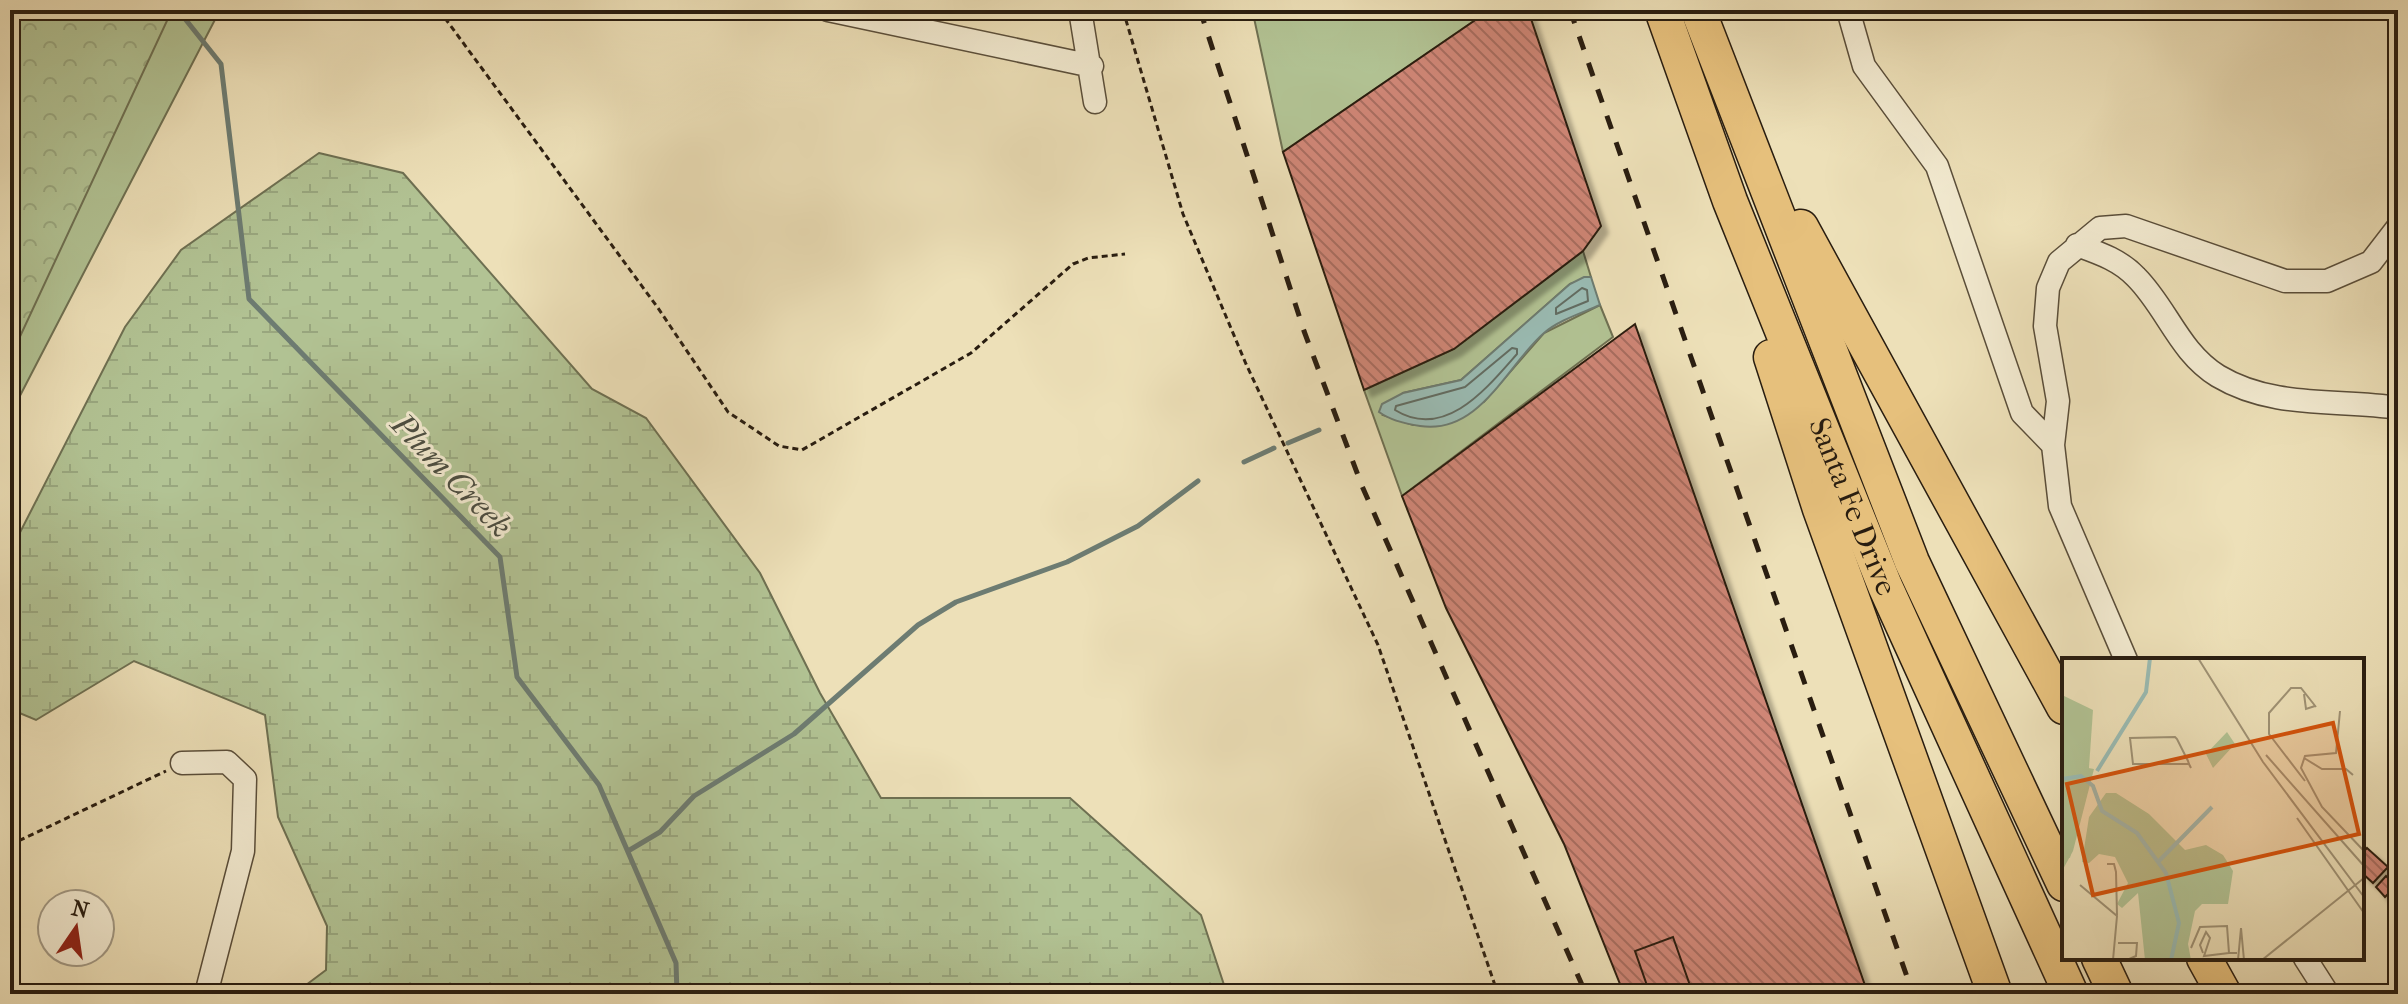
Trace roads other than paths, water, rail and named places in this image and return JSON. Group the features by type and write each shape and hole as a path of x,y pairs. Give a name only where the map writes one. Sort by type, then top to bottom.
{"highway":[{"name":"Santa Fe Drive","path":"1662,10 1730,201 1885,586 2071,994"},
{"name":"Santa Fe Drive","path":"1700,10 1912,562 2062,880"},
{"path":"1700,10 1800,224 2062,703"},
{"path":"1699,115 1820,509 1995,994"},
{"path":"2100,960 2116,994"},
{"path":"2205,960 2224,994"}],"street":[{"path":"828,10 1092,66"},
{"path":"1080,10 1092,66 1095,102"},
{"path":"1848,10 1864,66 1937,166 2022,413 2053,445"},
{"path":"2125,658 2060,506 2053,445 2058,401 2045,326 2048,288 2059,262 2100,228 2126,226 2285,281 2327,281 2371,262 2398,227"},
{"path":"2077,245 2108,256 2138,279 2194,357 2215,375 2244,390 2299,401 2362,403 2398,408"},
{"path":"182,763 227,762 245,779 243,851 206,994"},
{"path":"2306,960 2328,994"}],"water":[{"path":"1591,277 1600,305 1544,333 1476,409 1459,420 1441,426 1420,426 1379,412 1382,404 1403,393 1461,380 1570,284"}],"waterway":[{"name":"Plum Creek","path":"178,10 221,64 249,299 500,557 517,677 599,785 676,963 677,994"},
{"path":"1288,443 1319,430"},
{"path":"1244,462 1274,448"},
{"path":"628,851 660,832 694,796 794,734 918,625 956,602 1067,562 1138,526 1198,481"}],"railway":[{"path":"1200,10 1304,331 1362,486 1586,994"},
{"path":"1570,10 1913,994"}]}
